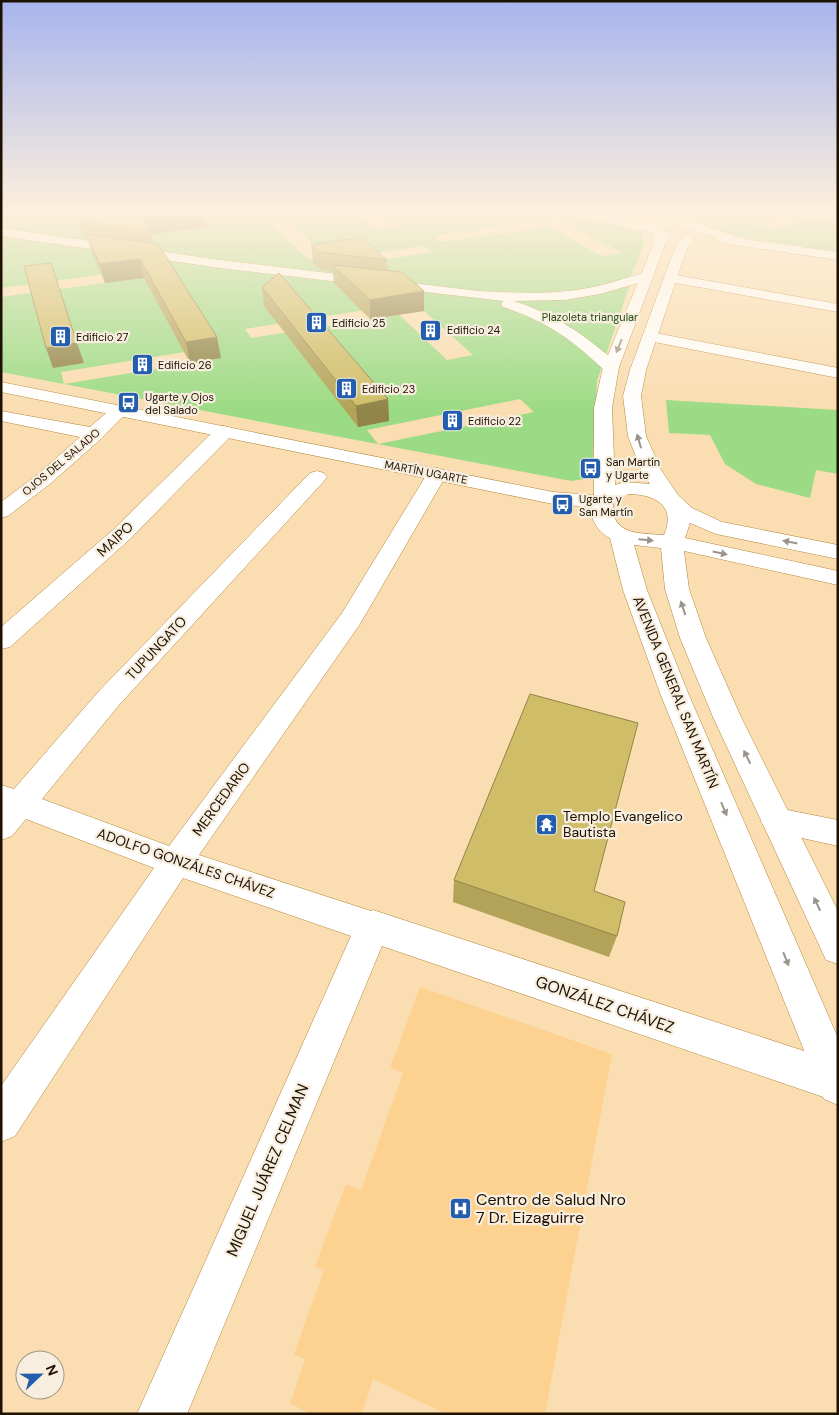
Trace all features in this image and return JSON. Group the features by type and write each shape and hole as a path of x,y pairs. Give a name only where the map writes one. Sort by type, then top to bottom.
{"street":[{"path":"328,277 478,295 512,297 565,296 600,290 644,277"},
{"name":"AVENIDA GENERAL SAN MARTÍN","path":"647,277 610,367 603,408 605,485 602,513 608,528 620,535 635,590 674,693 730,823 837,1083"},
{"path":"838,308 670,278 638,370 632,396 637,436 651,470 670,498 679,519 672,542 677,590 692,638 727,717 838,948"},
{"path":"478,295 511,304 552,320 582,340 610,367"},
{"path":"650,337 838,372"},
{"name":"MARTÍN UGARTE","path":"3,389 553,498 603,502"},
{"name":"OJOS DEL SALADO","path":"1,512 44,479 120,411"},
{"path":"2,417 95,434"},
{"name":"MAIPO","path":"1,641 122,534 224,432"},
{"name":"MERCEDARIO","path":"1,1122 176,862 350,618 437,474"},
{"name":"TUPUNGATO","path":"8,809 109,698 318,477"},
{"path":"603,502 615,492 633,487 654,491 670,498 685,512 716,527 838,552"},
{"path":"620,535 637,540 672,542 838,578"},
{"name":"ADOLFO GONZÁLES CHÁVEZ","path":"8,809 372,926"},
{"path":"777,821 838,833"},
{"name":"GONZÁLEZ CHÁVEZ","path":"372,926 837,1083"},
{"name":"MIGUEL JUÁREZ CELMAN","path":"162,1414 372,926"}],"shaded area":[{"name":"Centro de Salud Nro 7 Dr. Eizaguirre","path":"420,987 612,1054 545,1414 446,1414 373,1379 362,1414 311,1414 290,1403 305,1360 294,1354 324,1270 315,1266 346,1184 361,1190 403,1073 390,1068"}],"green space":[{"path":"1,277 84,277 1,288"},
{"name":"Plazoleta triangular","path":"132,277 631,277 597,381 592,471 584,479 571,481 1,372 1,297 133,279","holes":["414,302 473,355 447,360 390,306","378,308 386,317 251,338 245,329","215,347 221,358 64,384 61,372","520,399 534,412 378,444 367,430"]},
{"path":"666,400 838,410 838,474 816,470 810,498 756,484 725,464 710,435 669,433"}],"building":[{"path":"27,277 56,277 77,343 46,348"},
{"path":"150,277 179,277 217,337 186,342"},
{"path":"274,277 282,277 388,399 356,406 262,287"},
{"path":"345,277 408,277 424,291 370,300"},
{"name":"Templo Evangelico Bautista","path":"530,694 638,723 594,891 625,902 617,936 454,880"}],"place":[{"name":"Edificio 25","path":"316,323"},
{"name":"Edificio 24","path":"431,330"},
{"name":"Edificio 27","path":"60,337"},
{"name":"Edificio 26","path":"142,365"},
{"name":"Edificio 23","path":"346,389"},
{"name":"Ugarte y Ojos del Salado","path":"129,403"},
{"name":"Edificio 22","path":"452,421"},
{"name":"San Martín y Ugarte","path":"590,468"},
{"name":"Ugarte y San Martín","path":"563,505"},
{"name":"Templo Evangelico Bautista","path":"547,824"},
{"name":"Centro de Salud Nro 7 Dr. Eizaguirre","path":"460,1208"}]}
